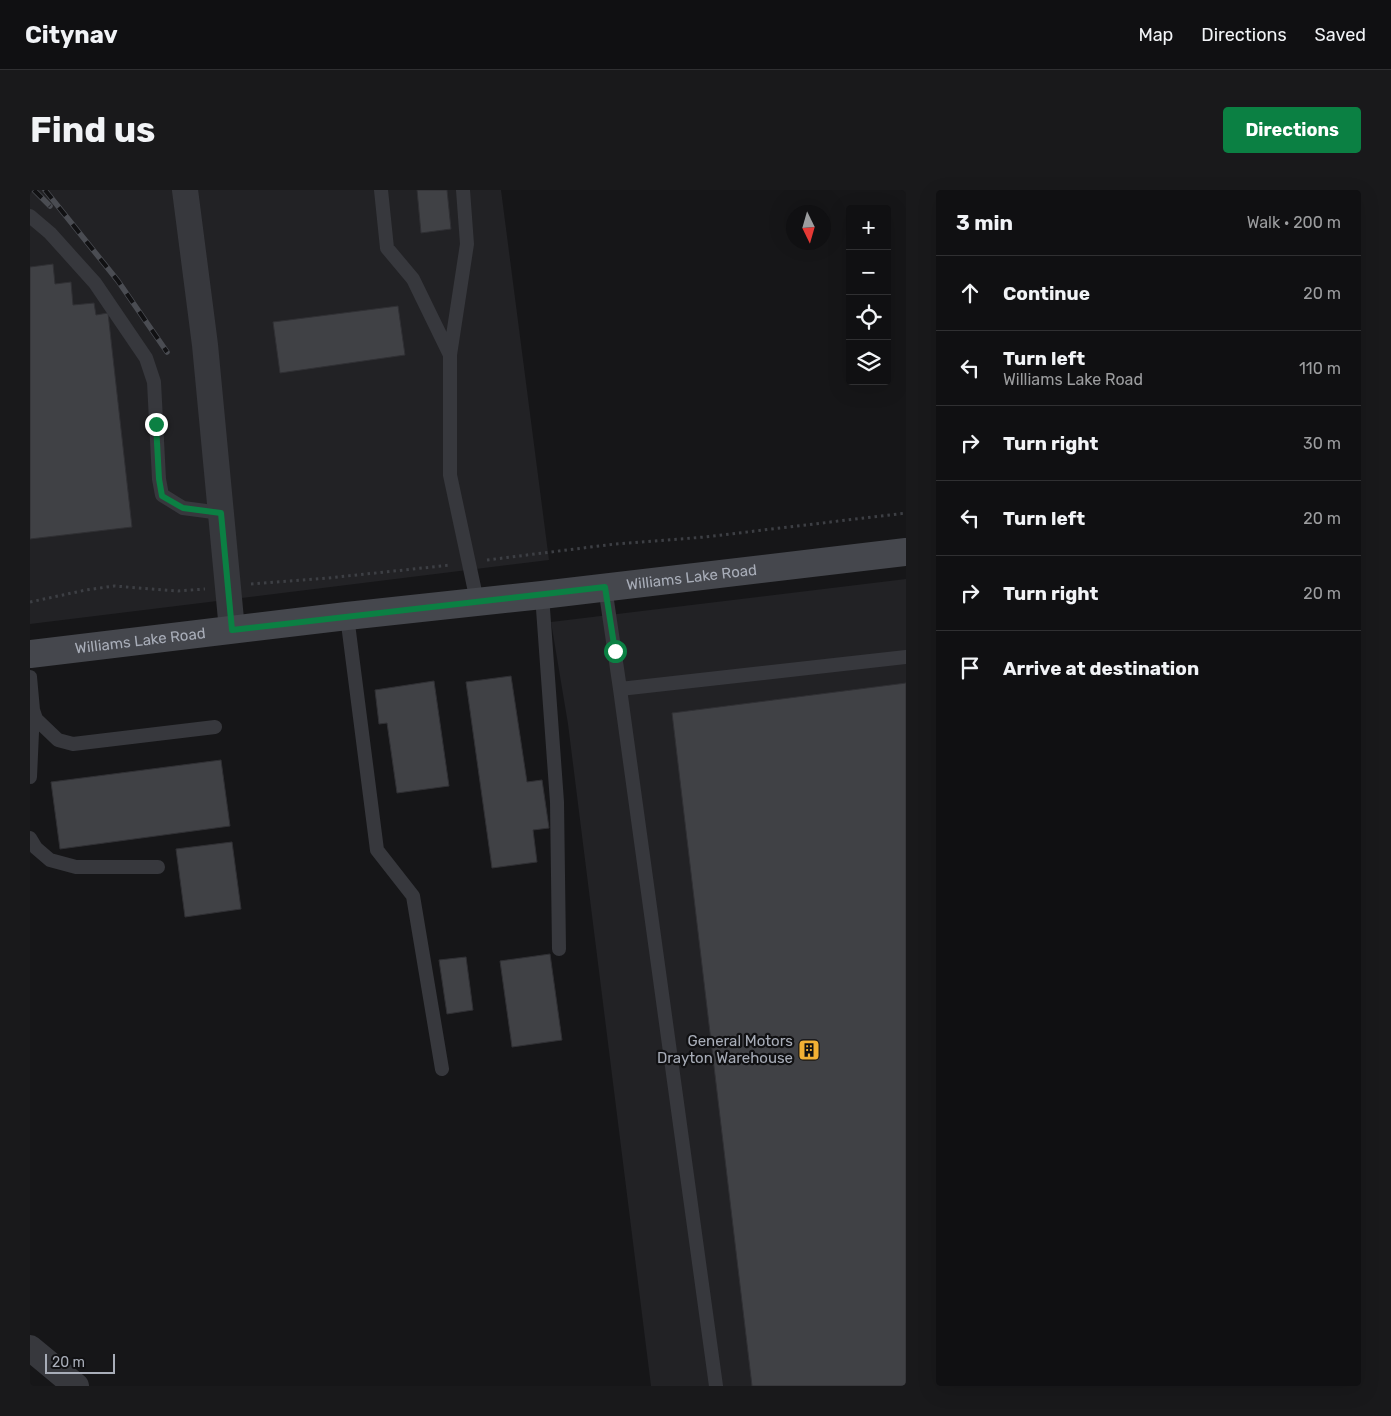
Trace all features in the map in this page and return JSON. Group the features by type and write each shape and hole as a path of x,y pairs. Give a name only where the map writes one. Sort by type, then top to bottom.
{"main road":[{"name":"Williams Lake Road","path":"30,654 906,552"}],"street":[{"path":"184,190 205,345 232,630"},
{"path":"30,1348 76,1386"}],"lane":[{"path":"381,190 387,248 413,279 450,355"},
{"path":"464,190 467,244 450,355 450,475 477,601"},
{"path":"30,216 50,233 95,283 146,358 154,382 159,479 162,496 183,508 221,513"},
{"path":"605,587 716,1386"},
{"path":"542,595 557,802 559,949"},
{"path":"347,616 377,850 413,896 442,1068"},
{"path":"620,689 906,657"},
{"path":"30,677 33,710 30,777"},
{"path":"33,710 36,719 58,740 73,744 215,727"},
{"path":"30,838 36,848 50,860 76,867 158,867"}],"shaded area":[{"path":"30,190 501,190 549,560 30,624"},
{"path":"906,579 906,1386 651,1386 568,724 551,622"}],"building":[{"path":"417,190 447,190 451,229 421,233"},
{"path":"53,264 55,284 71,282 73,305 94,303 96,315 108,313 132,527 30,539 30,267"},
{"path":"398,306 405,355 280,373 273,322"},
{"path":"511,676 527,782 542,780 549,828 533,830 537,862 492,868 466,682"},
{"path":"434,681 449,786 397,793 387,723 379,724 375,690"},
{"name":"General Motors Drayton Warehouse","path":"906,683 906,1386 752,1386 672,713"},
{"path":"221,760 230,826 60,849 51,782"},
{"path":"232,842 241,909 185,917 176,849"},
{"path":"550,954 562,1040 512,1047 500,961"},
{"path":"466,957 473,1010 447,1014 439,960"}],"railway":[{"path":"34,190 50,206"},
{"path":"45,190 118,281 167,352"}],"place":[{"name":"General Motors Drayton Warehouse","path":"809,1050"}],"route":[{"path":"156,424 159,479 162,496 183,508 221,513 232,630 605,587 615,651"}]}
